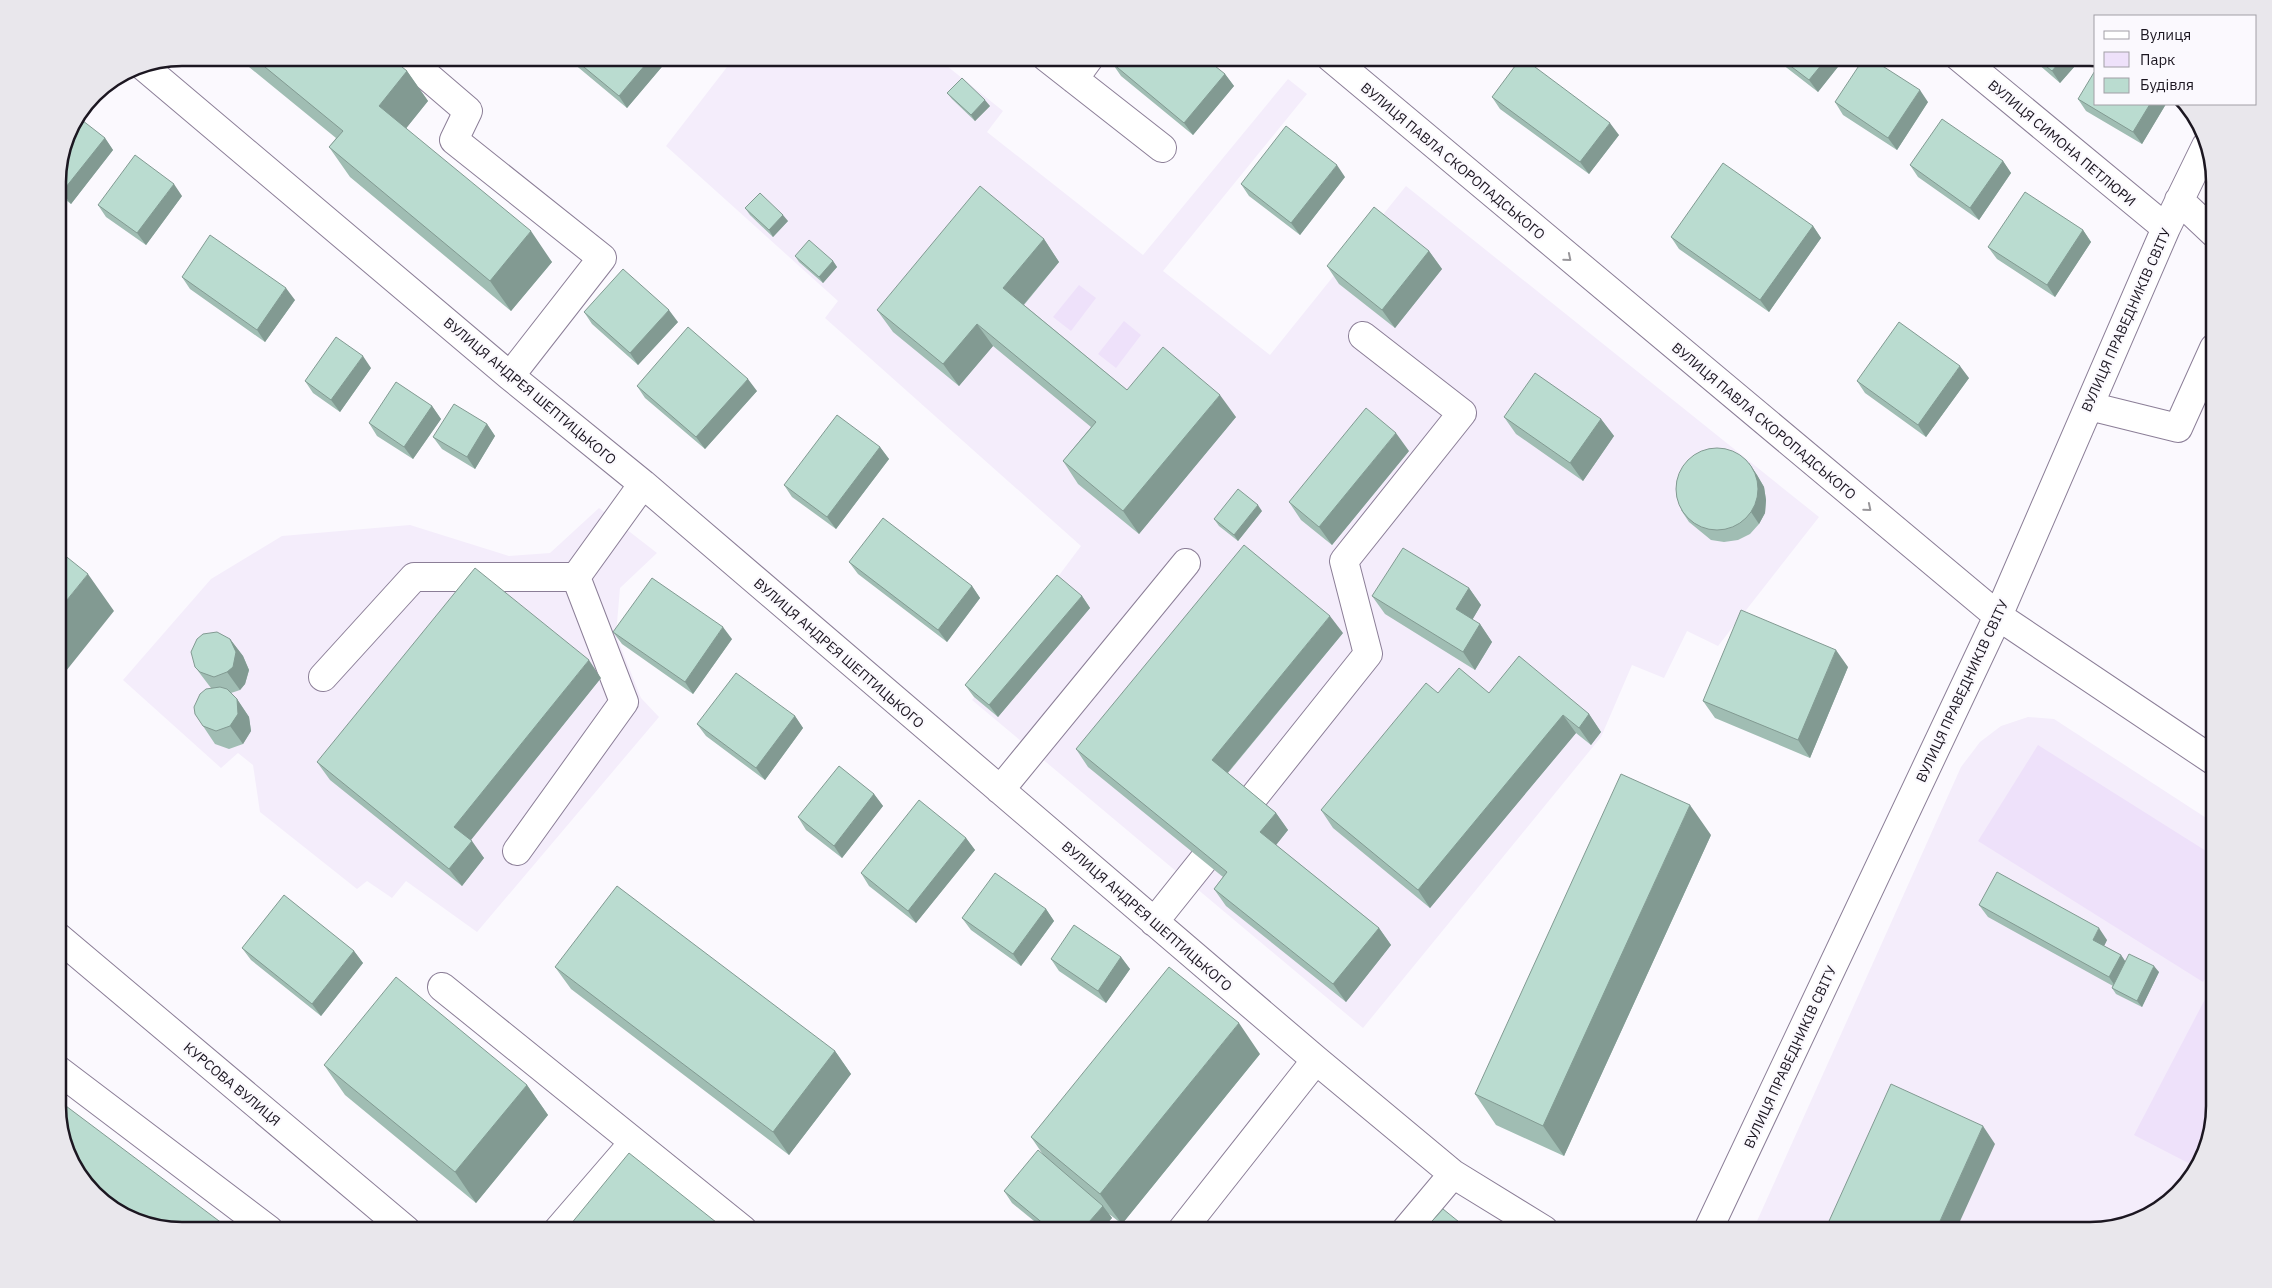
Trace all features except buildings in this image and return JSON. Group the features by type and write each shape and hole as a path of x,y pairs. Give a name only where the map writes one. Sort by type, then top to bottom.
{"street":[{"path":"414,66 468,111 454,140 602,258 510,376"},
{"path":"1057,66 1162,148"},
{"path":"1074,79 1084,66"},
{"name":"ВУЛИЦЯ ПАВЛА СКОРОПАДСЬКОГО","path":"1340,66 1998,616 2206,750"},
{"name":"ВУЛИЦЯ СИМОНА ПЕТЛЮРИ","path":"1969,66 2166,228"},
{"name":"ВУЛИЦЯ АНДРЕЯ ШЕПТИЦЬКОГО","path":"149,71 510,376 642,484 1316,1060 1453,1174 1531,1222"},
{"name":"ВУЛИЦЯ ПРАВЕДНИКІВ СВІТУ","path":"1712,1222 1998,616 2166,228 2202,153"},
{"path":"2180,200 2206,225"},
{"path":"1154,922 1368,654 1344,561 1462,414 1363,336"},
{"path":"2089,406 2178,428 2206,366"},
{"path":"576,577 642,484"},
{"path":"1000,790 1186,563"},
{"path":"323,676 414,577 576,577"},
{"path":"517,851 624,702 576,577"},
{"name":"КУРСОВА ВУЛИЦЯ","path":"66,944 396,1222"},
{"path":"442,988 733,1222"},
{"path":"1188,1222 1316,1060"},
{"path":"66,1076 258,1222"},
{"path":"565,1222 634,1142"},
{"path":"1413,1222 1453,1174"}],"shaded area":[{"path":"728,66 947,66 1003,111 987,132 1143,255 1288,79 1307,94 1163,271 1270,355 1406,186 1819,517 1718,646 1687,631 1664,678 1632,665 1601,737 1363,1028 972,700 1066,587 1057,578 1081,546 825,318 838,301 666,146"},
{"path":"599,508 657,553 620,588 616,635 641,698 659,717 477,932 406,881 392,898 367,881 357,889 260,812 253,765 238,753 221,768 123,680 211,579 282,536 410,525 509,556 550,553"},
{"path":"2028,717 2054,719 2206,818 2206,1106 2202,1136 2197,1150 2182,1177 2161,1198 2134,1213 2105,1221 1757,1222 1961,767 1980,742 2001,726"}],"green space":[{"path":"1079,285 1096,298 1071,331 1053,317"},
{"path":"1124,321 1141,335 1116,368 1098,354"},
{"path":"2038,745 2206,851 2206,977 2203,982 1978,841"},
{"path":"2206,997 2205,1121 2202,1136 2190,1164 2134,1135"}]}
